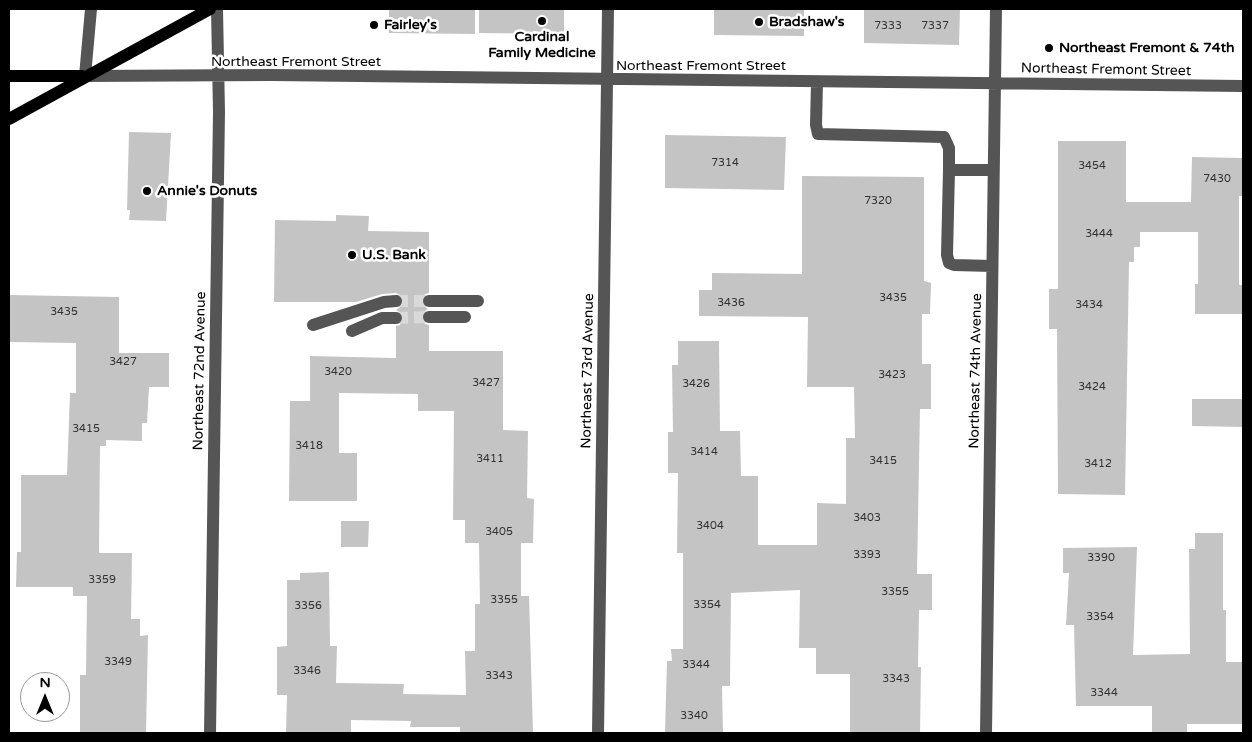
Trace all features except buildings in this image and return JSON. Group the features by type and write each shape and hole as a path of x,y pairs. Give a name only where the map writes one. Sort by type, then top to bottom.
{"main road":[{"path":"9,119 210,9"},
{"name":"Northeast Fremont Street","path":"9,76 85,76"}],"street":[{"path":"85,76 91,9"},
{"name":"Northeast 72nd Avenue","path":"210,733 219,76 217,9"},
{"name":"Northeast 73rd Avenue","path":"598,733 608,9"},
{"name":"Northeast 74th Avenue","path":"986,733 996,9"},
{"name":"Northeast Fremont Street","path":"85,76 1243,86"},
{"path":"817,82 816,125 818,134 944,137 949,148 947,255 949,262 954,265 992,266"},
{"path":"949,170 994,170"},
{"path":"313,325 384,302 396,301"},
{"path":"429,301 478,301"},
{"path":"429,317 465,317"},
{"path":"352,331 382,318 396,318"}],"tunnel":[{"path":"396,301 429,301"},
{"path":"396,318 429,317"}],"place":[{"name":"Cardinal Family Medicine","path":"542,21"},
{"name":"Bradshaw's","path":"759,22"},
{"name":"Fairley's","path":"374,25"},
{"name":"Northeast Fremont & 74th","path":"1049,48"},
{"name":"Annie's Donuts","path":"147,191"},
{"name":"U.S. Bank","path":"352,255"}]}
